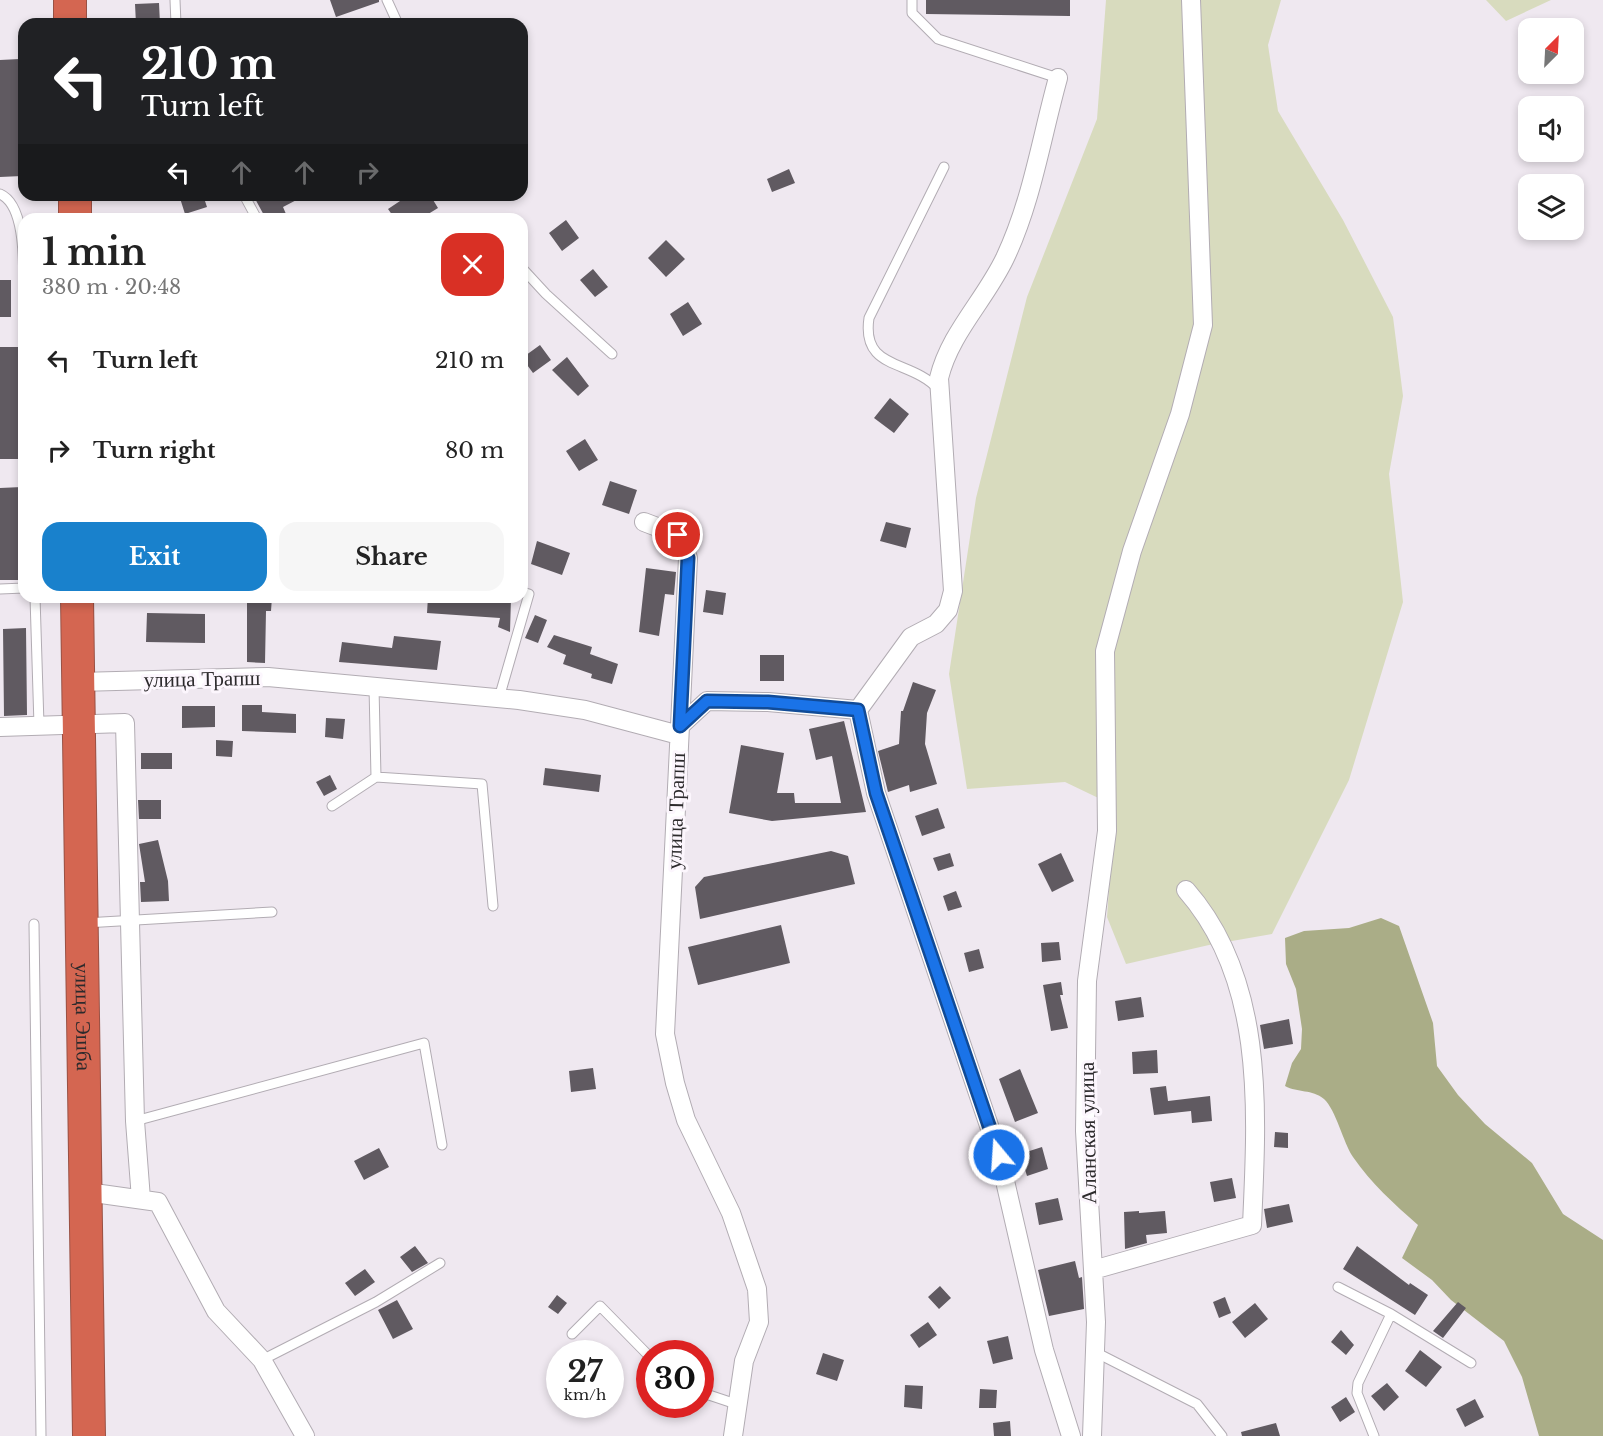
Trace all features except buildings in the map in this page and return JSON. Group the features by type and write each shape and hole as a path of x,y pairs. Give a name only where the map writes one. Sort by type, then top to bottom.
{"highway":[{"path":"70,0 70,18"},
{"name":"улица Эшба","path":"77,603 89,1436"}],"street":[{"name":"Аланская улица","path":"1092,1436 1096,1322 1085,1131 1087,981 1107,831 1105,651 1132,551 1180,414 1203,326 1191,0"},
{"path":"1058,78 1040,153 1015,236 1004,261 945,355 939,378 953,591 948,610 936,624 911,637 858,710 876,793 999,1155 1044,1350 1071,1436"},
{"path":"644,522 678,535 688,558 679,730"},
{"name":"улица Трапш","path":"79,682 268,677 499,698 585,710 679,730 665,1034 675,1083 686,1120 731,1212 757,1289 759,1322 744,1361 733,1436"},
{"path":"679,730 707,701 768,702 858,710"},
{"path":"0,726 125,723 135,1121 141,1199"},
{"path":"1093,1270 1252,1225 1256,1129 1248,1029 1233,967 1206,913 1186,890"},
{"path":"87,1192 158,1202 216,1311 262,1360 304,1436"}],"lane":[{"path":"175,0 176,18"},
{"path":"387,0 395,18"},
{"path":"912,0 912,13 938,39 1058,78"},
{"path":"940,392 919,373 881,358 872,348 866,333 869,318 944,167"},
{"path":"0,194 15,210 18,221"},
{"path":"528,274 612,354"},
{"path":"0,589 18,588"},
{"path":"35,603 39,725"},
{"path":"499,698 527,603"},
{"path":"374,687 376,777"},
{"path":"332,806 376,777 482,784 493,906"},
{"path":"82,923 272,912"},
{"path":"34,924 41,1436"},
{"path":"135,1121 424,1043 442,1145"},
{"path":"262,1360 376,1302 440,1263"},
{"path":"1338,1287 1390,1314 1471,1363"},
{"path":"572,1334 600,1306 636,1343"},
{"path":"1374,1436 1357,1392 1358,1383 1390,1314"},
{"path":"1095,1352 1197,1404 1222,1436"},
{"path":"714,1397 736,1404"}],"green space":[{"path":"1106,0 1281,0 1268,45 1278,111 1343,220 1393,317 1403,396 1389,474 1403,602 1349,780 1272,934 1209,945 1126,964 1107,917 1115,806 1065,782 967,789 949,674 976,498 1027,297 1097,119"},
{"path":"1486,0 1551,0 1506,21"},
{"path":"1381,918 1399,926 1433,1023 1437,1066 1458,1095 1485,1124 1532,1163 1563,1214 1603,1240 1603,1436 1539,1436 1522,1377 1504,1341 1451,1300 1432,1280 1402,1258 1418,1225 1383,1193 1360,1167 1349,1151 1332,1111 1324,1099 1315,1094 1285,1086 1292,1063 1301,1049 1302,1029 1296,989 1286,964 1285,938 1304,931 1349,928"}],"route":[{"path":"678,535 688,558 680,726 707,701 768,702 858,710 876,793 929,942 999,1155"}]}
